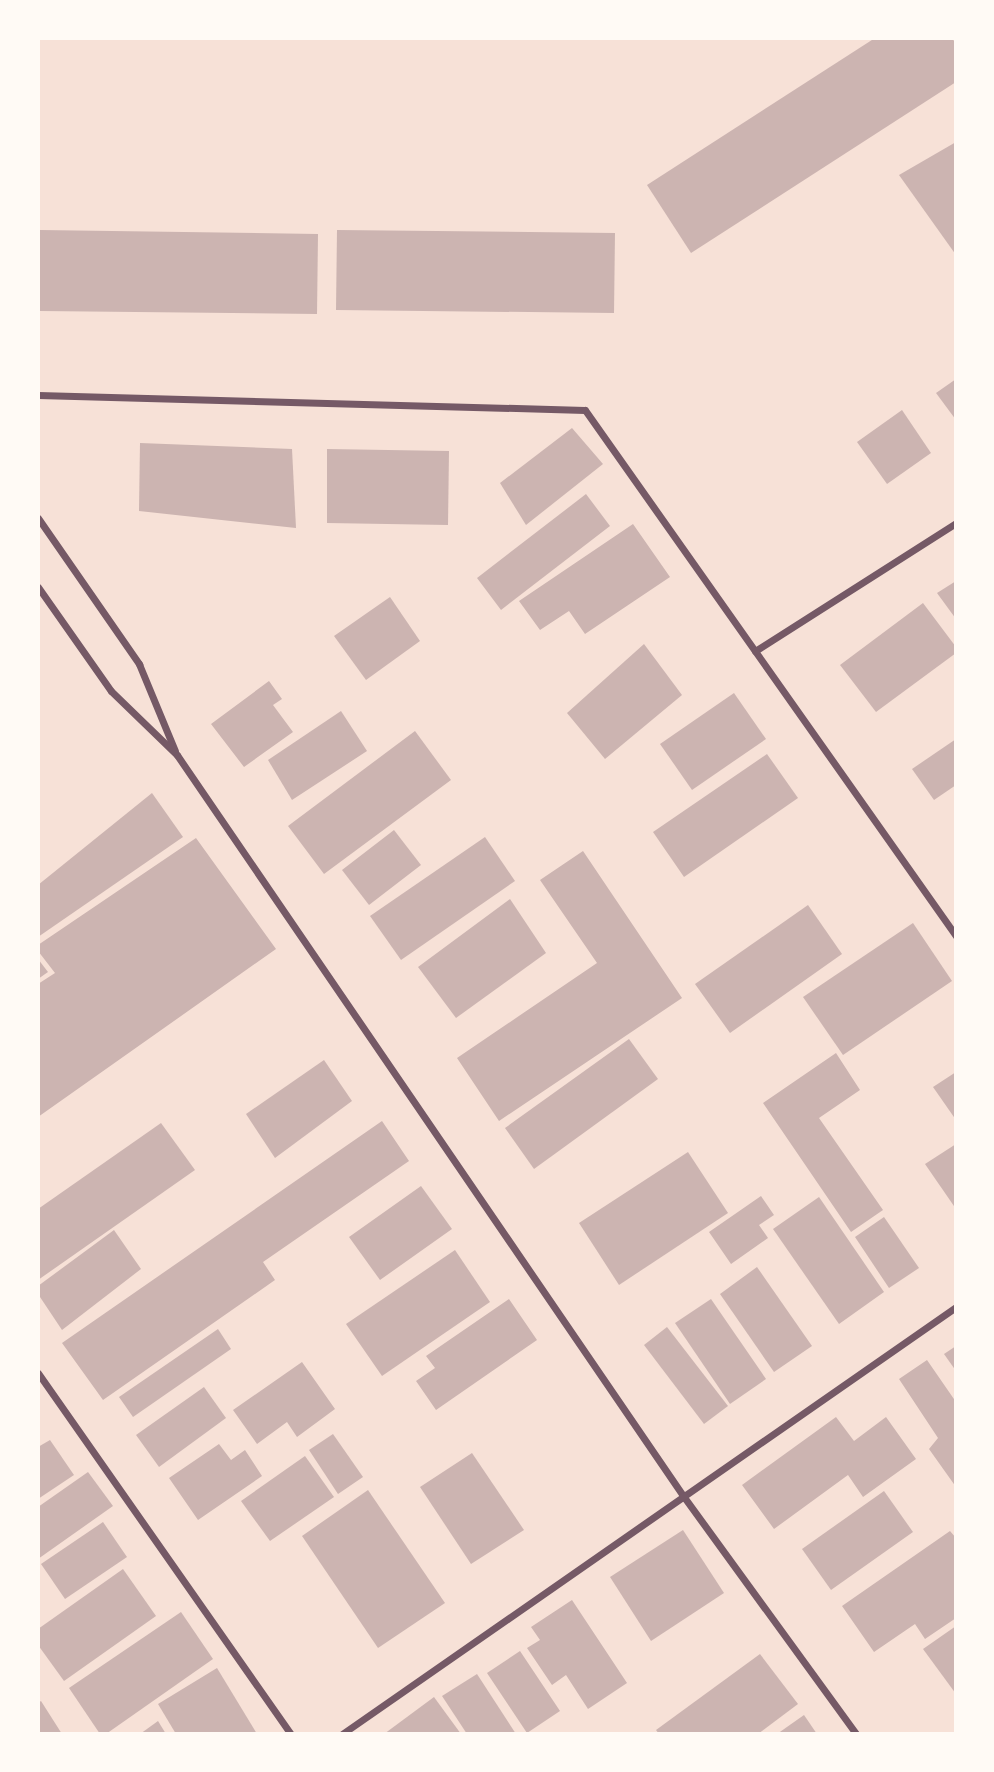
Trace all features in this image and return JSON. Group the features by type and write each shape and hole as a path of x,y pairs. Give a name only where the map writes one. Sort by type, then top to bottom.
{"street":[{"path":"38,394 585,410 956,936"},
{"path":"38,518 139,664 177,755"},
{"path":"755,651 956,523"},
{"path":"38,587 111,691 177,755 684,1497 856,1734"},
{"path":"342,1734 956,1307"},
{"path":"38,1373 290,1734"}],"building":[{"path":"875,38 952,38 956,44 956,82 691,253 647,185"},
{"path":"956,142 956,255 899,175"},
{"path":"40,230 318,234 317,314 40,311"},
{"path":"337,230 615,233 614,313 336,310"},
{"path":"956,379 956,420 936,393"},
{"path":"902,410 931,453 887,484 857,442"},
{"path":"572,428 603,464 526,525 500,483"},
{"path":"140,443 292,449 296,528 139,511"},
{"path":"327,449 449,451 448,525 327,523"},
{"path":"586,494 610,526 501,610 477,578"},
{"path":"633,524 670,577 585,634 569,611 540,630 519,601"},
{"path":"956,581 956,619 937,593"},
{"path":"390,597 420,641 366,680 334,636"},
{"path":"923,603 956,647 956,653 876,712 840,665"},
{"path":"644,644 682,695 605,759 567,713"},
{"path":"269,681 282,699 273,705 293,732 244,767 211,724"},
{"path":"734,693 766,739 692,790 660,744"},
{"path":"341,711 367,751 292,800 268,760"},
{"path":"415,731 451,780 324,874 288,826"},
{"path":"956,739 956,785 934,800 912,769"},
{"path":"767,754 798,798 684,877 653,832"},
{"path":"152,793 183,837 38,937 38,885"},
{"path":"394,830 421,865 369,905 342,870"},
{"path":"485,837 515,881 401,960 370,916"},
{"path":"196,838 276,949 38,1117 38,984 55,973 38,951 38,945"},
{"path":"583,851 682,998 499,1121 457,1058 597,963 540,880"},
{"path":"510,899 546,953 456,1018 418,967"},
{"path":"808,905 842,954 730,1033 695,984"},
{"path":"913,923 952,981 843,1055 803,997"},
{"path":"38,959 48,972 38,979"},
{"path":"629,1039 658,1079 534,1169 505,1128"},
{"path":"836,1053 860,1090 819,1118 883,1210 851,1232 763,1103"},
{"path":"324,1060 352,1101 275,1158 246,1114"},
{"path":"956,1072 956,1120 933,1087"},
{"path":"382,1121 409,1161 263,1262 275,1280 103,1400 62,1343"},
{"path":"161,1123 195,1170 38,1280 38,1209"},
{"path":"956,1144 956,1209 925,1164"},
{"path":"688,1152 728,1213 619,1285 579,1223"},
{"path":"421,1186 452,1229 380,1280 349,1237"},
{"path":"761,1196 774,1215 759,1225 768,1238 731,1264 709,1232"},
{"path":"819,1197 884,1292 839,1324 773,1229"},
{"path":"884,1217 919,1268 889,1288 855,1237"},
{"path":"114,1230 141,1269 62,1330 38,1294 38,1286"},
{"path":"455,1250 490,1302 382,1376 346,1324"},
{"path":"757,1267 812,1346 774,1372 720,1294"},
{"path":"509,1299 537,1340 436,1410 416,1381 435,1368 426,1356"},
{"path":"711,1299 766,1379 730,1404 675,1323"},
{"path":"667,1327 728,1406 704,1424 644,1345"},
{"path":"218,1329 231,1349 133,1417 119,1397"},
{"path":"956,1346 956,1371 944,1354"},
{"path":"927,1360 956,1402 956,1487 929,1449 938,1438 899,1379"},
{"path":"302,1362 335,1409 297,1437 287,1422 257,1444 233,1410"},
{"path":"204,1387 226,1418 159,1467 136,1435"},
{"path":"836,1417 854,1441 886,1417 916,1459 863,1497 848,1475 774,1529 742,1485"},
{"path":"333,1434 363,1477 338,1494 309,1450"},
{"path":"50,1440 74,1475 38,1499 38,1447"},
{"path":"219,1444 231,1460 245,1450 262,1476 198,1520 169,1478"},
{"path":"472,1453 524,1530 471,1564 420,1487"},
{"path":"305,1456 334,1497 270,1541 241,1501"},
{"path":"88,1472 113,1506 38,1559 38,1507"},
{"path":"368,1490 445,1603 378,1648 302,1536"},
{"path":"884,1491 913,1532 831,1590 802,1549"},
{"path":"103,1522 127,1557 65,1599 41,1564"},
{"path":"683,1530 724,1593 651,1641 610,1577"},
{"path":"950,1531 956,1538 956,1618 925,1639 915,1624 874,1652 842,1606"},
{"path":"123,1569 156,1616 64,1681 38,1645 38,1629"},
{"path":"572,1600 627,1683 588,1709 566,1675 552,1685 527,1648 540,1640 531,1627"},
{"path":"181,1612 213,1659 106,1734 100,1734 69,1688"},
{"path":"956,1626 956,1694 923,1649"},
{"path":"520,1651 560,1711 527,1733 487,1673"},
{"path":"760,1654 798,1704 758,1734 659,1734 656,1730"},
{"path":"217,1668 257,1734 176,1734 158,1704"},
{"path":"477,1674 516,1734 467,1734 442,1696"},
{"path":"434,1697 461,1734 384,1734"},
{"path":"41,1701 62,1734 38,1734 38,1703"},
{"path":"804,1715 817,1734 777,1734"},
{"path":"158,1721 166,1734 140,1734"}]}
